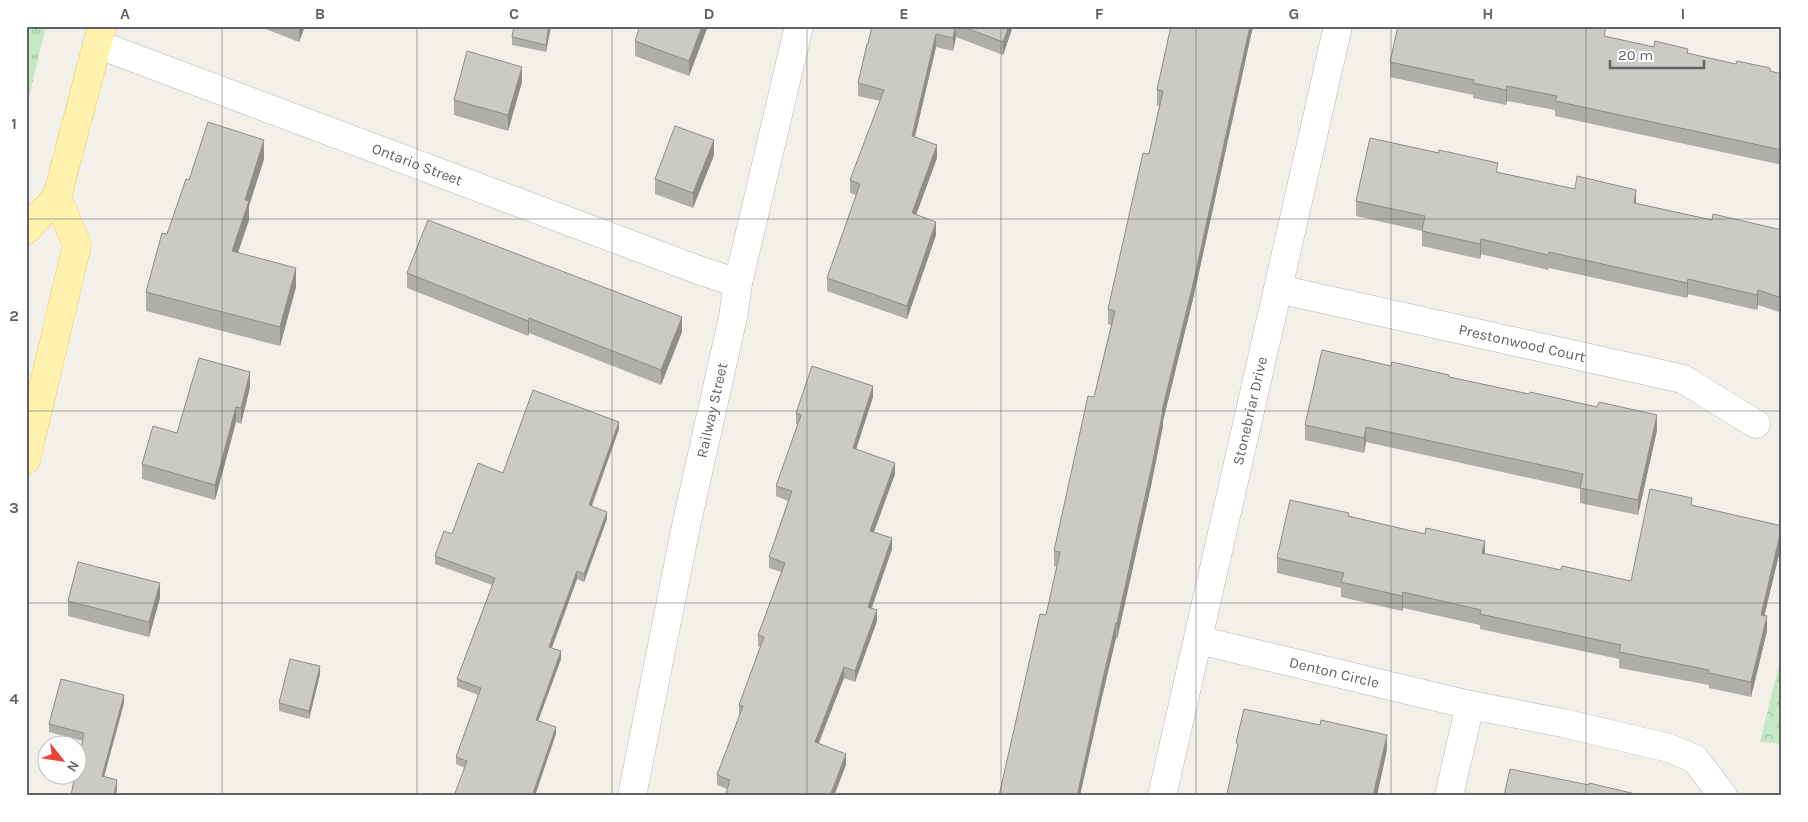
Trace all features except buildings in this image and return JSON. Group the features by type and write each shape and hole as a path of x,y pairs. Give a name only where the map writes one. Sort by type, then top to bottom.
{"main road":[{"path":"26,230 57,197 99,35"},
{"path":"26,460 77,245 57,197"}],"street":[{"name":"Railway Street","path":"632,796 686,526 733,317 738,283 798,26"},
{"name":"Stonebriar Drive","path":"1162,796 1338,26"},
{"name":"Ontario Street","path":"99,35 701,271 738,283"},
{"name":"Prestonwood Court","path":"1278,289 1683,379 1756,424"},
{"name":"Denton Circle","path":"1198,640 1470,705 1563,723 1669,748 1695,758 1723,796"},
{"path":"1449,796 1470,705"}],"green space":[{"path":"26,26 46,26 26,109"},
{"path":"1782,652 1782,744 1760,742"}]}
